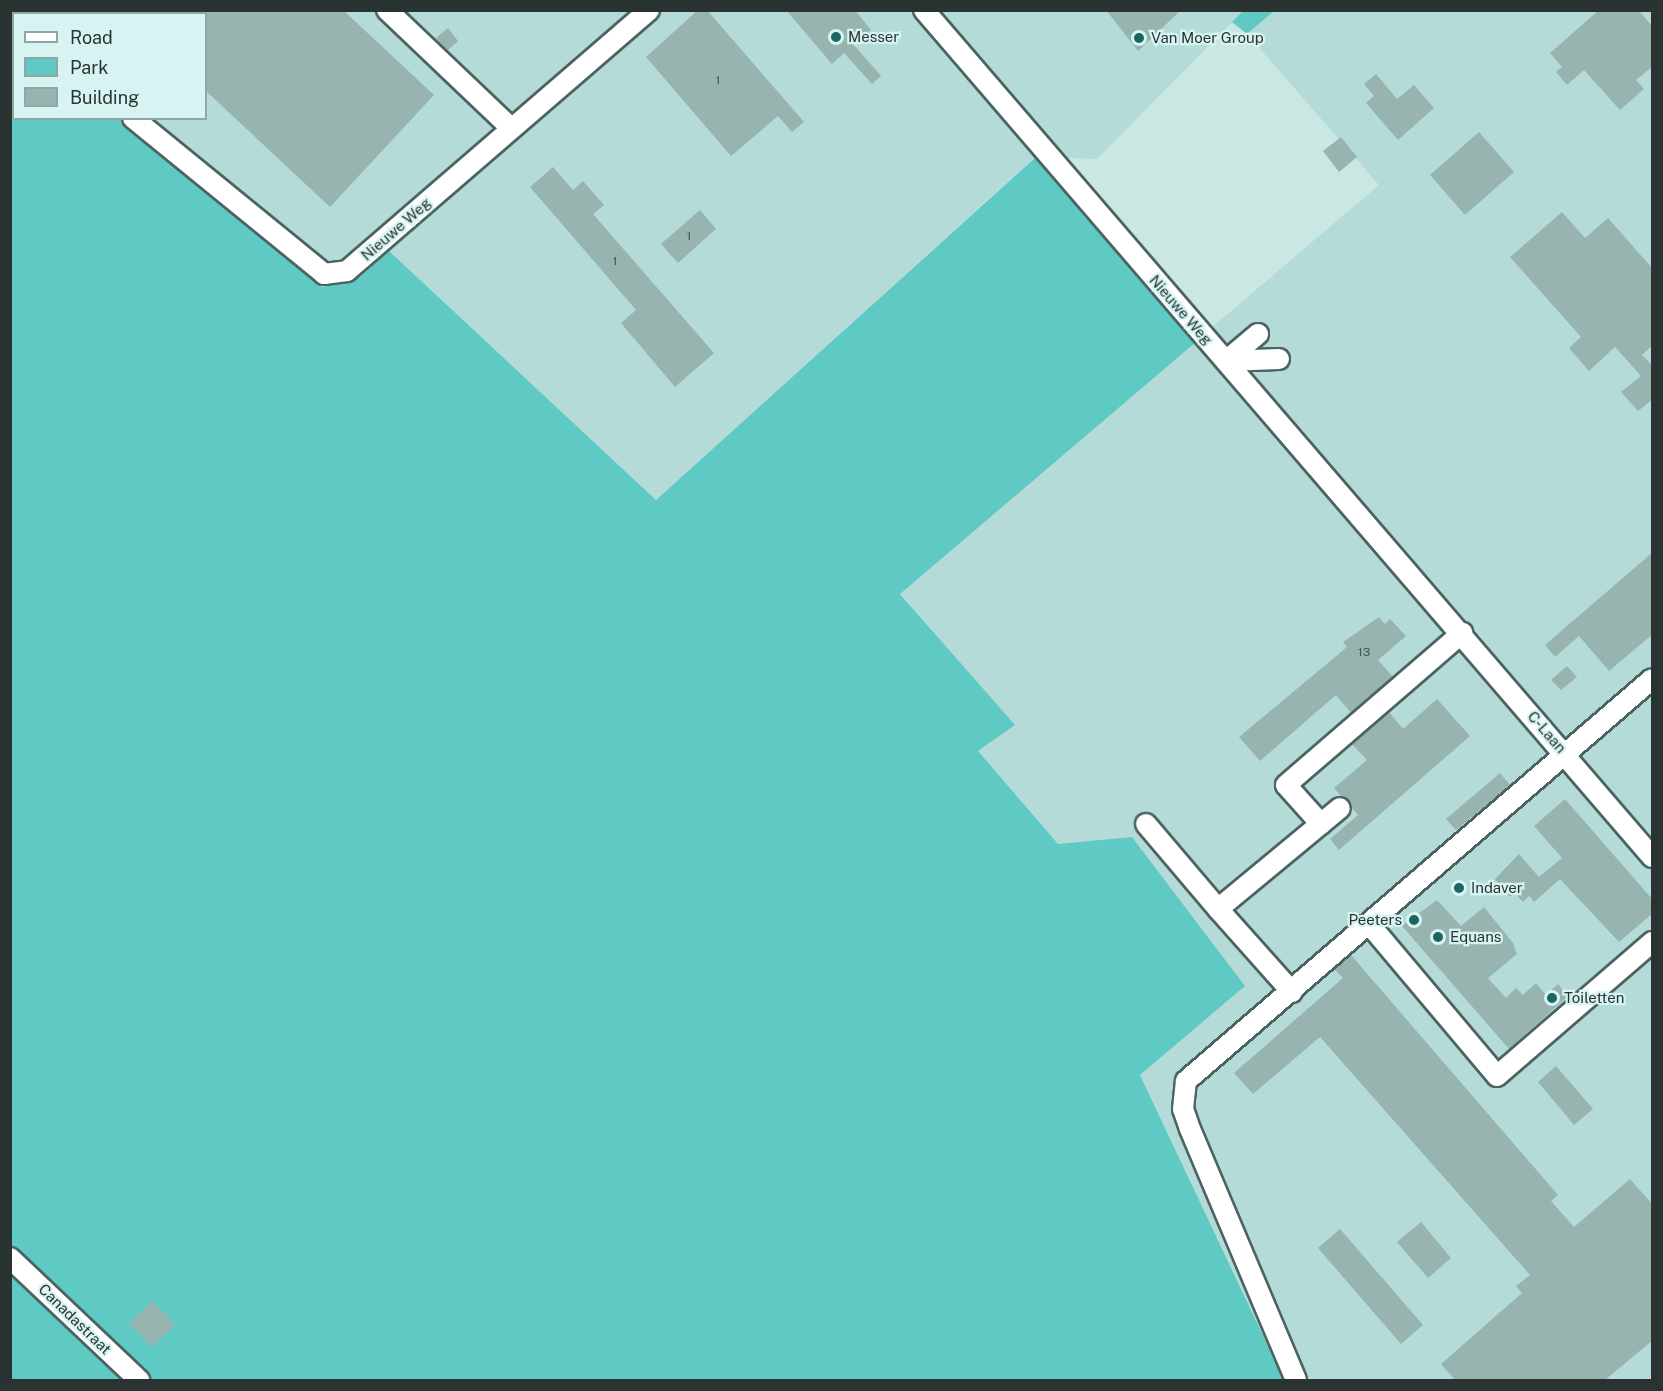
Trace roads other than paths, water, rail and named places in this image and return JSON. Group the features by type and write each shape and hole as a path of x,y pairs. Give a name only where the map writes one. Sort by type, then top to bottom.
{"street":[{"path":"387,10 511,128"},
{"name":"Nieuwe Weg","path":"135,120 324,274 347,271 649,10"},
{"name":"Nieuwe Weg","path":"924,10 1440,608"},
{"path":"1226,361 1258,334"},
{"path":"1226,361 1279,359"},
{"name":"C-Laan","path":"1440,608 1653,857"},
{"path":"1321,824 1286,785 1462,633"},
{"path":"1296,1380 1183,1109 1186,1081 1653,679"},
{"path":"1218,909 1340,808"},
{"path":"1146,824 1292,992"},
{"path":"1370,924 1497,1076 1653,942"},
{"name":"Canadastraat","path":"10,1258 139,1380"}],"place":[{"name":"Messer","path":"836,37"},
{"name":"Van Moer Group","path":"1139,38"},
{"name":"Indaver","path":"1459,888"},
{"name":"Peeters","path":"1414,920"},
{"name":"Equans","path":"1438,937"},
{"name":"Toiletten","path":"1552,998"}]}
